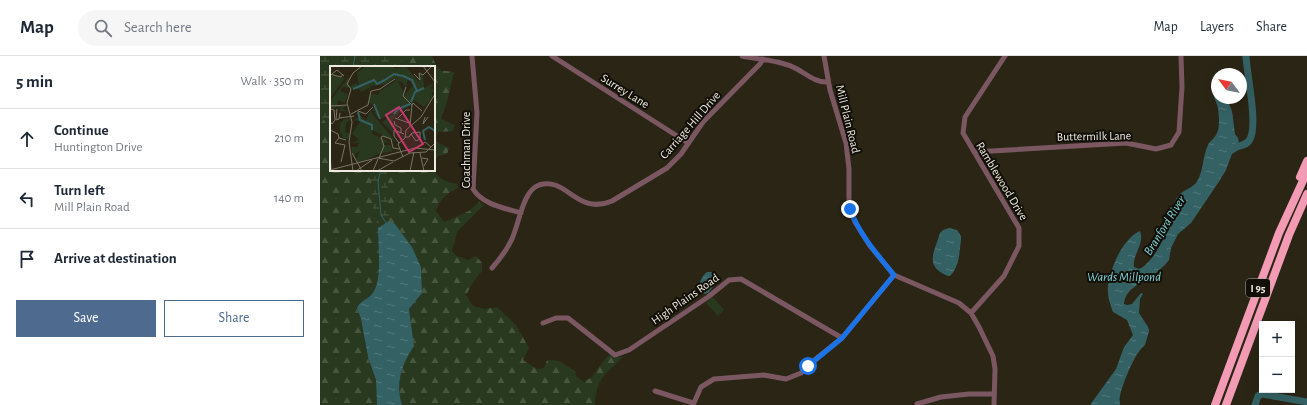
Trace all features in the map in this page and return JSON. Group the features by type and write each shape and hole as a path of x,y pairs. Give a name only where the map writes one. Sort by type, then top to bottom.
{"highway":[{"path":"1279,232 1291,198 1307,161"},
{"name":"I 95","path":"1215,405 1279,232 1307,172"},
{"name":"I 95","path":"1226,405 1289,235 1307,194"}],"street":[{"name":"Coachman Drive","path":"472,56 477,113 473,190 477,196 484,201 521,214"},
{"name":"Surrey Lane","path":"552,56 688,142"},
{"path":"742,56 790,66 820,82 828,82"},
{"name":"Mill Plain Road","path":"824,56 828,82 846,143 849,170 850,209 854,222 870,246 894,275 959,303 970,313 982,331 993,356 995,369 994,405"},
{"name":"Ramblewood Drive","path":"970,313 1004,276 1019,246 1020,228 963,133 965,117 1005,56"},
{"name":"Buttermilk Lane","path":"974,152 1126,143 1156,149 1171,145 1179,132 1182,88 1181,56"},
{"name":"Carriage Hill Drive","path":"492,268 505,252 512,240 532,189 543,184 556,185 590,204 605,204 612,201 667,168 682,154 688,142 708,116 753,72 763,60"},
{"path":"655,391 693,404 702,387 714,379 764,375 786,378 801,373 842,338 894,275"},
{"name":"High Plains Road","path":"543,323 556,318 568,318 615,355 629,350 708,297 729,280 741,279 842,338"},
{"path":"917,404 948,396 994,394"}],"green space":[{"path":"320,56 432,56 441,71 451,71 454,73 447,102 441,118 455,125 453,131 438,132 436,142 449,148 447,154 438,156 435,161 435,66 330,66 330,171 435,171 438,176 444,180 457,184 458,188 444,197 436,211 444,222 469,211 479,202 484,205 457,232 452,251 457,256 468,260 476,256 482,263 482,271 466,295 473,306 485,309 497,307 516,325 529,348 523,360 537,369 544,368 547,360 559,361 575,371 576,376 584,382 592,377 610,354 623,357 606,373 600,383 597,389 595,405 402,405 399,389 401,374 406,360 414,346 409,309 422,293 421,267 412,247 395,224 378,228 378,278 372,294 360,303 357,308 361,319 368,357 376,380 377,405 320,405"},
{"path":"320,56 399,56 404,66 330,66 330,130 320,113"},
{"path":"368,171 387,171 389,221 378,228 373,209 371,177"},
{"path":"713,297 724,310 718,316 706,303"}],"water":[{"name":"Wards Millpond","path":"1217,104 1229,104 1232,111 1235,134 1238,138 1240,149 1232,154 1226,170 1191,223 1178,234 1171,248 1169,260 1153,275 1133,288 1125,299 1124,304 1132,304 1141,293 1143,294 1140,299 1139,313 1149,331 1145,345 1137,354 1127,376 1120,397 1120,405 1090,405 1116,369 1124,347 1133,335 1127,320 1113,312 1109,300 1108,287 1114,263 1122,247 1140,231 1141,240 1135,258 1134,267 1139,269 1145,266 1155,254 1167,230 1177,197 1199,179 1208,145 1218,130"},
{"path":"389,221 395,224 412,247 421,267 422,293 409,309 414,346 406,360 401,374 399,389 402,405 377,405 376,380 368,357 361,319 357,308 360,303 374,291 379,269 378,228"},
{"path":"949,228 957,230 961,236 961,240 956,268 950,276 948,276 936,268 933,263 933,258 940,233"},
{"path":"707,272 712,272 717,282 708,293 704,294 701,292 699,286 701,280"}],"waterway":[{"path":"353,66 355,56"},
{"name":"Branford River","path":"1231,148 1247,143 1252,132 1253,111 1246,56"},
{"path":"381,171 378,181 381,215 386,223"},
{"name":"Branford River","path":"1255,405 1258,396 1262,394 1307,402"}],"route":[{"path":"808,366 842,338 894,275 870,246 854,222 850,209"}]}
